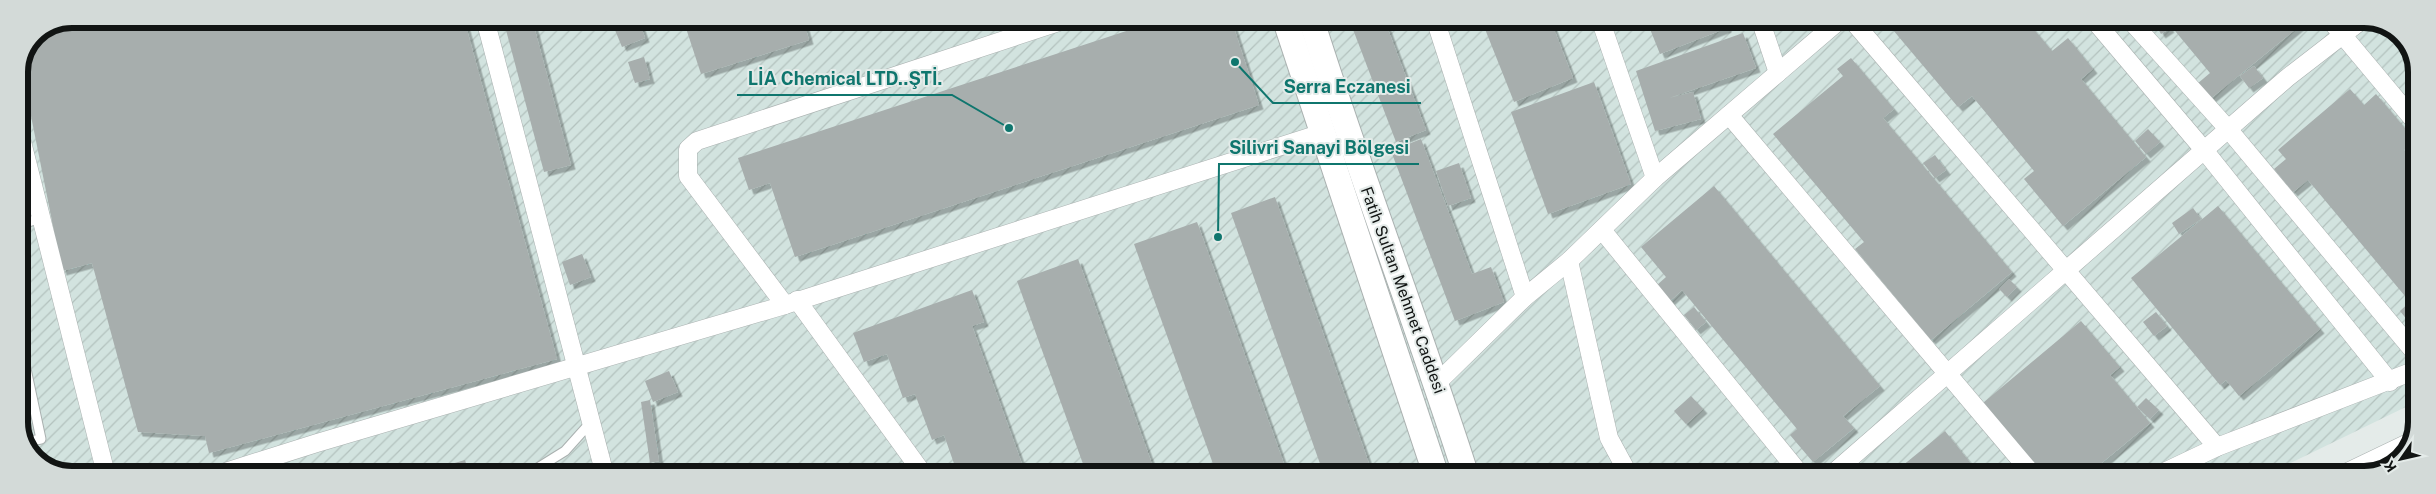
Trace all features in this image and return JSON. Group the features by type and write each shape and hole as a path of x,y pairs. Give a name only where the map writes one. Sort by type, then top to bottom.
{"main road":[{"name":"Fatih Sultan Mehmet Caddesi","path":"1289,28 1333,128 1436,383 1463,466"},
{"name":"Fatih Sultan Mehmet Caddesi","path":"1313,28 1333,128 1407,393 1433,466"},
{"path":"1407,393 1436,383"}],"street":[{"path":"487,28 603,466"},
{"path":"917,466 791,303 688,176 688,149 697,141 1041,28"},
{"path":"1438,28 1525,297"},
{"path":"1603,28 1655,178"},
{"path":"1763,28 1778,73"},
{"path":"1436,383 1525,297 1569,261 1655,178 1831,28"},
{"path":"1857,28 2217,447"},
{"path":"2101,28 2204,150 2390,382"},
{"path":"2137,28 2230,130 2408,344"},
{"path":"2337,28 2408,113"},
{"path":"1842,466 2204,150 2230,130 2287,78 2352,28"},
{"path":"1729,115 1949,373 2026,466"},
{"path":"244,466 791,303 1333,128"},
{"path":"28,166 104,466"},
{"path":"1602,230 1794,466"},
{"path":"1569,261 1609,438 1624,466"},
{"path":"2177,466 2217,447 2408,374"},
{"path":"2360,466 2376,458"}],"lane":[{"path":"28,222 41,218"},
{"path":"28,378 41,439 32,441"},
{"path":"541,466 565,451 592,422"}],"shaded area":[{"path":"63,28 2373,28 2387,33 2398,42 2408,63 2408,406 2284,466 63,466 49,461 38,452 33,445 28,431 28,63 40,40"}],"building":[{"path":"63,28 466,28 557,359 209,453 205,436 138,432 92,263 62,271 28,101 28,63 35,47 47,35"},
{"path":"505,28 534,28 571,165 544,172"},
{"path":"620,28 642,28 645,38 622,47 615,30"},
{"path":"686,28 806,28 809,40 701,74"},
{"path":"1135,28 1234,28 1259,105 795,257 770,183 749,190 738,158"},
{"path":"1352,28 1387,28 1426,130 1396,142"},
{"path":"1485,28 1554,28 1573,78 1514,102"},
{"path":"1650,28 1727,28 1660,54"},
{"path":"1896,28 2033,28 2052,51 2068,38 2093,69 2081,79 2146,157 2063,226 2024,179 2034,171 1972,96 1958,107 1893,30"},
{"path":"2158,28 2170,28 2161,34"},
{"path":"2173,28 2297,28 2210,99 2197,84 2210,73"},
{"path":"1743,33 1756,68 1669,98 1693,92 1701,119 1655,131 1636,71"},
{"path":"644,57 650,79 635,83 628,62"},
{"path":"1851,58 1894,109 1883,118 2012,272 1931,340 1855,249 1864,242 1773,134 1843,76 1837,69"},
{"path":"2254,66 2263,78 2249,88 2240,76"},
{"path":"1594,82 1631,184 1548,214 1511,112"},
{"path":"2350,89 2364,105 2376,94 2408,132 2408,146 2404,150 2408,155 2408,300 2308,180 2293,192 2274,169 2286,159 2278,150"},
{"path":"2148,129 2160,142 2146,154 2135,141"},
{"path":"1421,139 1472,274 1491,267 1504,302 1455,321 1391,151"},
{"path":"1935,155 1946,170 1935,178 1923,163"},
{"path":"1459,163 1471,198 1448,206 1436,171"},
{"path":"1714,186 1880,386 1843,416 1854,428 1813,462 1790,435 1797,429 1682,290 1670,301 1657,285 1666,277 1641,247"},
{"path":"1275,197 1370,466 1321,466 1231,213"},
{"path":"2218,206 2320,329 2239,396 2226,380 2220,385 2131,278"},
{"path":"2193,208 2201,219 2179,234 2172,223"},
{"path":"1197,222 1285,466 1214,466 1134,244"},
{"path":"582,254 591,277 570,285 562,262"},
{"path":"1078,259 1153,466 1084,466 1017,281"},
{"path":"2009,279 2017,287 2007,297 1999,289"},
{"path":"972,290 984,322 972,326 1023,466 955,466 944,435 932,440 915,394 903,398 887,354 864,362 853,333"},
{"path":"2408,304 2408,321 2400,311"},
{"path":"1694,307 1706,322 1696,330 1684,315"},
{"path":"2156,312 2167,326 2154,336 2143,322"},
{"path":"2081,321 2120,367 2110,375 2150,423 2098,466 2036,466 1983,403"},
{"path":"669,371 678,392 653,402 645,381"},
{"path":"1691,396 1703,409 1686,424 1674,411"},
{"path":"2146,398 2159,410 2150,419 2137,407"},
{"path":"650,400 659,461 650,463 641,402"},
{"path":"1945,431 1973,466 1902,466"},
{"path":"465,460 467,466 444,466"}],"place":[{"name":"Serra Eczanesi","path":"1235,62"},
{"name":"LİA Chemical LTD..ŞTİ.","path":"1009,128"},
{"name":"Silivri Sanayi Bölgesi","path":"1218,237"}]}
